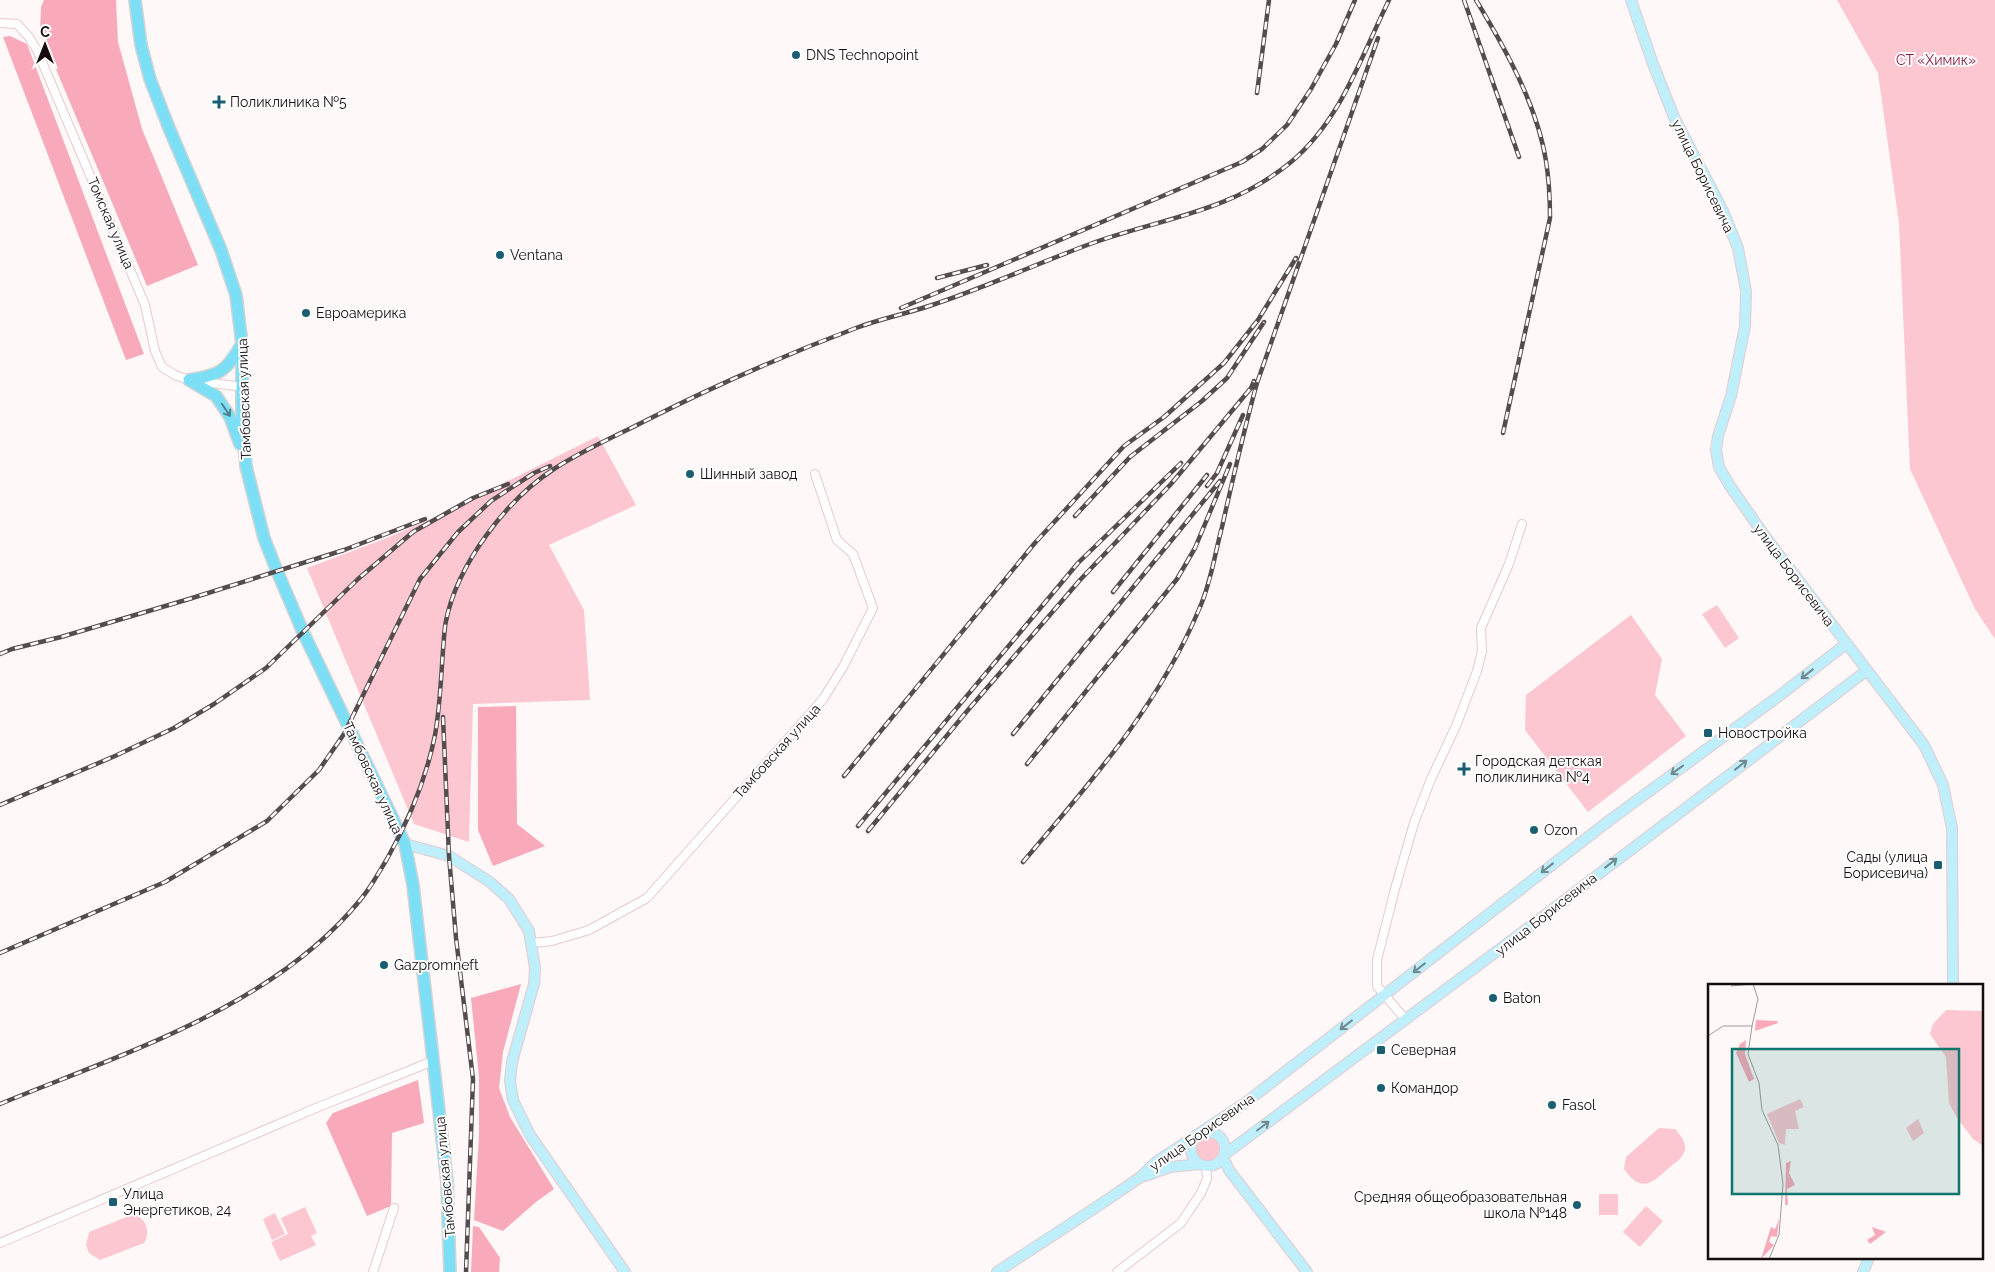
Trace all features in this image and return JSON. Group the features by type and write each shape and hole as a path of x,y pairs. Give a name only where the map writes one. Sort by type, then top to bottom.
{"main road":[{"name":"Тамбовская улица","path":"135,0 141,45 150,79 229,271 236,295 242,344 242,422 246,466 264,538 276,571 303,632 405,844 413,885 447,1181 450,1272"},
{"path":"189,380 209,376 223,370 230,364 242,344"},
{"path":"189,380 216,396 230,417 246,466"}],"street":[{"name":"улица Борисевича","path":"1631,0 1674,117 1723,211 1738,248 1746,291 1745,326 1731,396 1718,436 1716,450 1719,467 1764,535 1924,745 1944,785 1952,828 1953,984"},
{"name":"Томская улица","path":"0,23 16,24 29,36 38,50 145,305 155,351 162,367 175,375 189,380 243,387"},
{"name":"Тамбовская улица","path":"532,943 552,941 589,930 647,898 823,699 843,667 873,608 853,554 837,540 815,474"},
{"path":"1405,1019 1376,986 1377,960 1414,823 1431,779 1456,726 1477,671 1482,651 1481,628 1509,564 1522,524"},
{"name":"улица Борисевича","path":"997,1272 1139,1178 1156,1162 1245,1103 1610,820 1779,696 1846,644"},
{"name":"улица Борисевича","path":"1223,1156 1524,931 1866,670"},
{"name":"Тамбовская улица","path":"405,844 449,856 490,882 509,899 529,931 535,968 534,984 512,1062 510,1081 513,1100 530,1135 625,1272"},
{"path":"0,1243 316,1108 433,1061"},
{"path":"1117,1272 1181,1223 1201,1193 1207,1179 1205,1166 1192,1157 1190,1146 1195,1137 1200,1133 1211,1132 1221,1138 1225,1149 1220,1161 1205,1166"},
{"path":"1223,1156 1229,1170 1307,1272"},
{"name":"улица Борисевича","path":"1139,1178 1170,1167 1205,1166 1229,1170"},
{"path":"373,1272 394,1208"},
{"path":"1864,1272 1869,1260"}],"green space":[{"name":"СТ «Химик»","path":"1837,0 1995,0 1995,639 1975,609 1910,469 1899,223 1878,73"},
{"path":"598,436 636,505 549,545 584,610 590,700 473,704 469,842 414,824 307,568 387,538 444,513"},
{"path":"1717,605 1739,638 1725,648 1702,614"},
{"path":"1631,615 1662,659 1655,695 1686,736 1588,812 1525,730 1526,695"},
{"path":"1659,1128 1675,1129 1684,1141 1684,1152 1658,1178 1642,1184 1630,1177 1624,1169 1626,1157"},
{"path":"1207,1137 1212,1138 1218,1144 1218,1154 1212,1160 1207,1161 1202,1160 1196,1154 1195,1149 1196,1144 1202,1138"},
{"path":"1599,1194 1618,1194 1618,1215 1599,1215"},
{"path":"1646,1206 1663,1221 1640,1247 1623,1232"},
{"path":"305,1207 317,1233 311,1236 316,1245 280,1261 271,1242 288,1234 281,1218"},
{"path":"275,1213 285,1234 272,1240 263,1219"},
{"path":"134,1214 142,1219 146,1226 147,1234 144,1243 100,1260 89,1253 86,1245 89,1232"}],"shaded area":[{"path":"44,0 116,0 118,42 142,129 198,265 147,286 40,31 41,7"},
{"path":"10,36 27,44 144,354 126,360 3,37"},
{"path":"516,706 517,824 545,846 493,866 478,830 478,707"},
{"path":"521,984 503,1052 499,1088 510,1117 554,1189 503,1231 474,1220 479,1135 479,1077 471,998"},
{"path":"418,1080 424,1123 392,1133 391,1206 367,1216 326,1123 333,1113"},
{"path":"473,1226 479,1227 500,1258 499,1272 471,1272"}],"railway":[{"path":"1257,93 1269,0"},
{"path":"901,308 1242,162 1262,149 1287,125 1311,89 1336,44 1355,0"},
{"path":"0,1104 146,1045 194,1023 241,998 285,969 326,937 361,899 372,884 403,830 427,768 438,714 445,624 461,578 472,556 486,536 518,498 536,482 565,462 600,443 698,395 803,349 865,325 949,299 1090,244 1219,204 1243,193 1291,162 1323,127 1348,87 1389,0"},
{"path":"1464,0 1519,157"},
{"path":"1476,0 1509,57 1528,98 1542,140 1549,190 1550,218 1503,433"},
{"path":"1023,862 1122,741 1165,677 1184,643 1200,607 1210,578 1257,383 1378,38"},
{"path":"844,776 1034,544 1124,446 1164,417 1224,363 1258,320 1296,258"},
{"path":"937,278 987,265"},
{"path":"1075,516 1130,457 1202,401 1227,378 1264,322"},
{"path":"868,831 968,710 1080,580 1171,484 1251,388 1254,381"},
{"path":"1207,486 1217,473 1243,415"},
{"path":"858,826 1078,563 1181,463"},
{"path":"1027,764 1177,579 1195,548 1230,464"},
{"path":"0,953 165,882 267,821 319,770 344,734 420,579 458,532 491,501 534,473 550,466"},
{"path":"1113,592 1207,475"},
{"path":"1013,734 1220,481"},
{"path":"0,805 115,756 174,728 214,704 266,668 358,579 413,532 473,498 508,484"},
{"path":"0,654 189,599 344,550 425,519"},
{"path":"443,717 449,856 456,938 473,1079 466,1272"}],"place":[{"name":"DNS Technopoint","path":"796,55"},
{"name":"Поликлиника №5","path":"219,102"},
{"name":"Ventana","path":"500,255"},
{"name":"Евроамерика","path":"306,313"},
{"name":"Шинный завод","path":"690,474"},
{"name":"Новостройка","path":"1708,733"},
{"name":"Городская детская поликлиника №4","path":"1464,769"},
{"name":"Ozon","path":"1534,830"},
{"name":"Сады (улица Борисевича)","path":"1938,865"},
{"name":"Gazpromneft","path":"384,965"},
{"name":"Baton","path":"1493,998"},
{"name":"Северная","path":"1381,1050"},
{"name":"Командор","path":"1381,1088"},
{"name":"Fasol","path":"1552,1105"},
{"name":"Улица Энергетиков, 24","path":"113,1202"},
{"name":"Средняя общеобразовательная школа №148","path":"1577,1205"}]}
